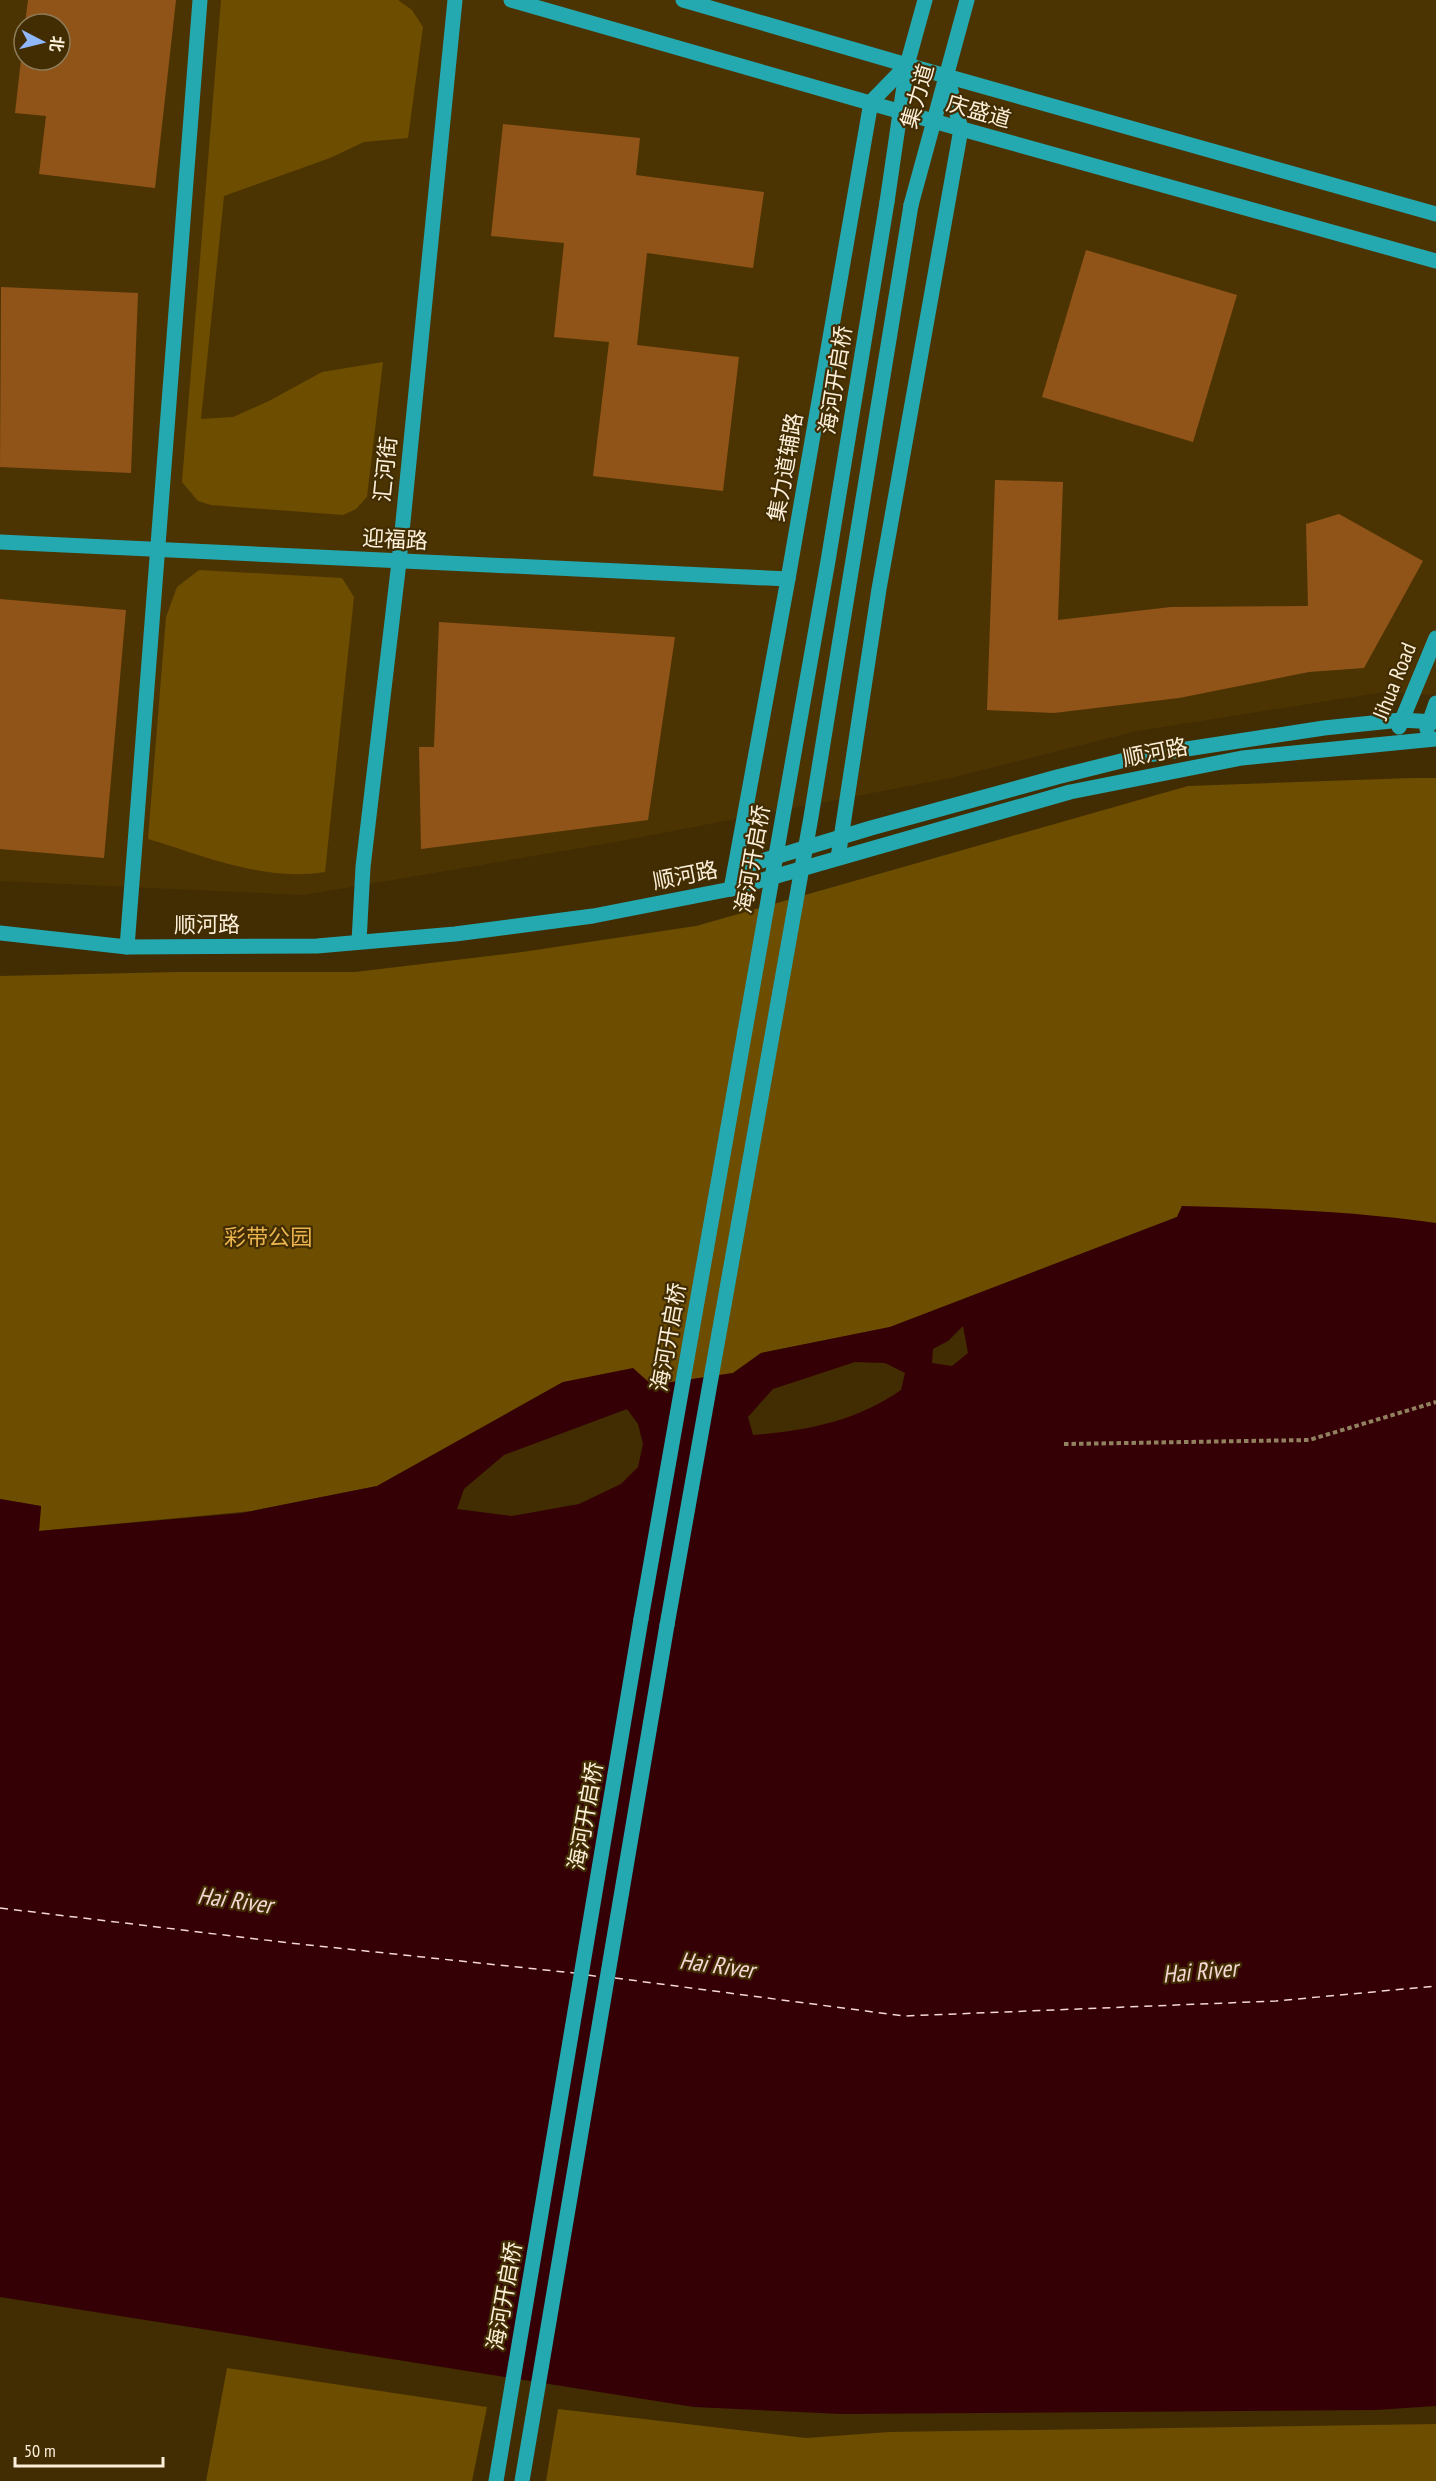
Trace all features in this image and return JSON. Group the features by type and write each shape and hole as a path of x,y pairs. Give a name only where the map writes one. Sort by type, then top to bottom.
{"main road":[{"path":"127,947 200,0"},
{"name":"汇河街","path":"358,942 363,867 399,562 455,0"},
{"name":"庆盛道","path":"511,0 961,129 1436,261"},
{"name":"庆盛道","path":"683,0 1436,214"},
{"name":"集力道","path":"887,202 907,65 924,0"},
{"name":"集力道","path":"911,205 967,0"},
{"path":"871,102 907,65"},
{"path":"838,858 881,577 961,129 947,76"},
{"name":"集力道辅路","path":"731,889 788,579 871,102"},
{"name":"海河开启桥","path":"496,2481 641,1619 826,572 887,202"},
{"name":"海河开启桥","path":"522,2481 667,1625 811,817 911,205"},
{"name":"迎福路","path":"0,542 788,579"},
{"name":"Jihua Road","path":"1394,741 1436,639"},
{"name":"Jihua Road","path":"1430,739 1436,703"},
{"name":"顺河路","path":"735,869 841,837 1141,756 1323,728 1401,720 1432,722"},
{"name":"顺河路","path":"0,933 127,947 317,946 455,934 593,916 731,889 1070,792 1242,758 1430,739"}],"path":[{"path":"1064,1444 1309,1440 1436,1401"}],"shaded area":[{"path":"0,0 1436,0 1436,695 1384,692 1137,731 951,778 615,842 304,895 0,881"}],"green space":[{"path":"221,0 398,0 412,10 423,27 408,138 364,142 330,158 224,196 201,419 233,417 269,401 322,372 383,362 367,497 356,509 343,515 211,505 198,501 182,482"},
{"path":"199,570 342,578 354,597 325,872 280,873 235,866 148,839 166,617 177,587"},
{"name":"彩带公园","path":"1436,778 1436,1286 1182,1206 1177,1217 890,1327 761,1353 733,1373 652,1385 563,1382 377,1486 252,1511 39,1531 41,1506 0,1499 0,976 177,972 355,972 522,952 696,926 1188,786"},
{"path":"227,2368 487,2407 472,2481 206,2481"},
{"path":"558,2409 806,2438 889,2432 1436,2424 1436,2481 546,2481"}],"water":[{"name":"Hai River","path":"1182,1206 1310,1211 1436,1223 1436,2406 1376,2410 842,2414 694,2407 0,2297 0,1499 41,1506 39,1531 242,1513 377,1486 563,1382 633,1368 652,1385 733,1373 761,1353 890,1327 1177,1217","holes":["963,1326 968,1353 952,1366 932,1363 933,1349 948,1341","855,1362 885,1363 905,1373 901,1390 867,1410 812,1427 753,1435 748,1417 773,1389","627,1409 638,1424 643,1444 638,1467 621,1484 579,1504 512,1516 457,1509 464,1489 504,1455"]}],"building":[{"path":"28,0 176,0 155,188 39,174 46,116 15,113 20,72 72,72 72,12 26,12"},
{"path":"503,124 640,138 636,175 764,192 753,268 647,253 637,345 739,357 723,491 593,476 609,342 554,337 564,243 491,236"},
{"path":"1086,250 1237,295 1193,442 1042,397"},
{"path":"1,287 138,293 131,473 0,467"},
{"path":"995,480 1063,482 1058,620 1171,607 1308,606 1306,524 1339,514 1423,561 1364,668 1309,672 1179,698 1054,713 987,710"},
{"path":"0,599 126,610 104,858 0,849"},
{"path":"439,622 675,637 648,820 421,849 419,747 434,747"}],"ferry route":[{"path":"0,1908 290,1943 574,1973"},
{"path":"588,1975 601,1977"},
{"path":"615,1978 904,2016 1276,2001 1436,1986"}]}
